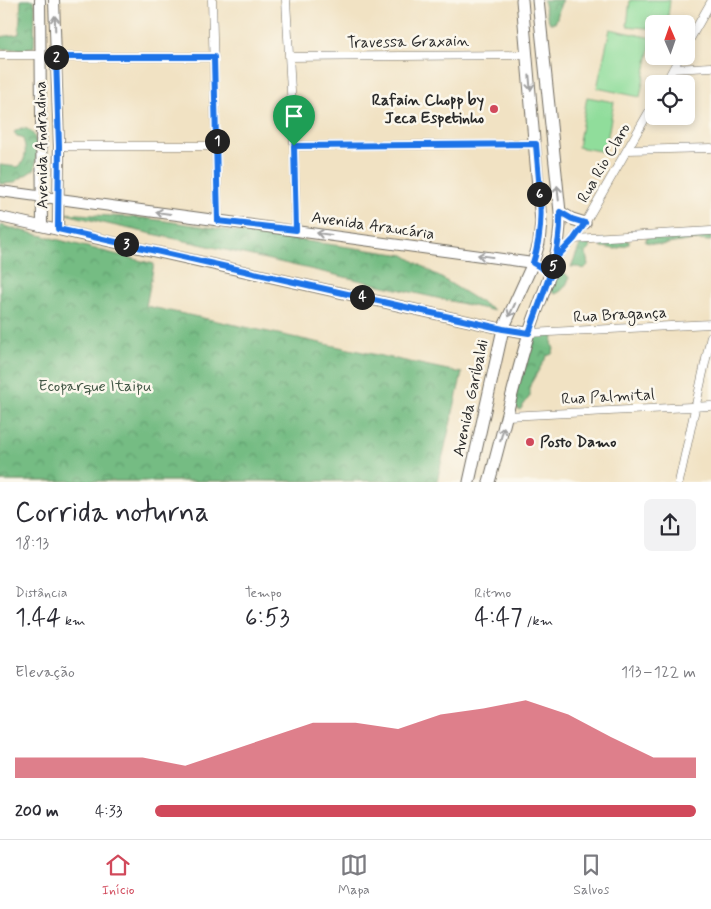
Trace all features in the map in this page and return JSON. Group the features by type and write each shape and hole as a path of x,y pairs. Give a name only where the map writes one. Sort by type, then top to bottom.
{"main road":[{"name":"Avenida Garibaldi","path":"469,482 503,329 533,263 539,243 542,222 522,0"},
{"path":"489,482 529,333 556,258 559,238 560,212 538,0"},
{"path":"560,212 572,219 585,223"},
{"path":"533,263 545,270 550,277"}],"street":[{"name":"Avenida Andradina","path":"40,0 42,225"},
{"name":"Avenida Andradina","path":"54,0 59,146 58,229"},
{"path":"212,0 218,221"},
{"path":"286,0 294,146 296,230"},
{"path":"695,30 711,2"},
{"path":"0,55 41,55"},
{"name":"Travessa Graxain","path":"289,58 527,55"},
{"path":"56,57 214,57"},
{"path":"670,75 675,65"},
{"path":"673,69 711,67"},
{"name":"Rua Rio Claro","path":"556,258 574,239 585,223 645,119"},
{"path":"294,146 536,144"},
{"path":"59,146 217,146"},
{"path":"627,150 711,148"},
{"name":"Avenida Araucária","path":"0,191 533,263"},
{"path":"0,216 503,329 529,333"},
{"path":"574,239 711,231"},
{"name":"Rua Bragança","path":"529,333 711,324"},
{"path":"679,482 711,336"},
{"name":"Rua Palmital","path":"507,416 711,406"}],"green space":[{"path":"21,0 33,0 35,4 34,47 0,49 0,37 19,34"},
{"path":"543,0 563,0 555,23 550,23"},
{"path":"630,0 670,0 668,15 645,15 645,28 627,26"},
{"path":"610,29 645,36 645,65 647,65 640,97 597,88"},
{"path":"587,97 614,102 605,152 578,147"},
{"path":"21,128 27,129 35,138 37,150 35,169 13,183 0,184 0,165 18,167 25,158 24,141 22,137 17,136 14,132"},
{"path":"62,213 144,218 404,255 495,311 106,224"},
{"name":"Ecoparque Itaipu","path":"0,225 154,264 146,306 462,373 437,481 0,481"},
{"path":"684,235 694,237 711,235 711,241 693,240 661,245 645,242 647,237"},
{"path":"623,239 629,241 629,244 616,249 602,247 598,240"},
{"path":"582,240 589,243 590,249 586,253 588,265 584,269 571,267"},
{"path":"560,270 569,278 564,288 555,294 548,289 555,273"},
{"path":"555,333 552,341 554,349 552,354 547,356 530,385 530,396 520,410 515,407 513,401 534,335"}],"place":[{"name":"Rafain Chopp by Jeca Espetinho","path":"494,109"},
{"name":"Posto Damo","path":"530,442"}],"route":[{"path":"294,146 296,230 218,221 214,57 56,57 59,146 58,229 503,329 529,333 550,277 556,258 574,239 585,223 572,219 560,212 556,258 550,277 542,267 533,263 539,243 542,222 536,144 294,146"}]}
